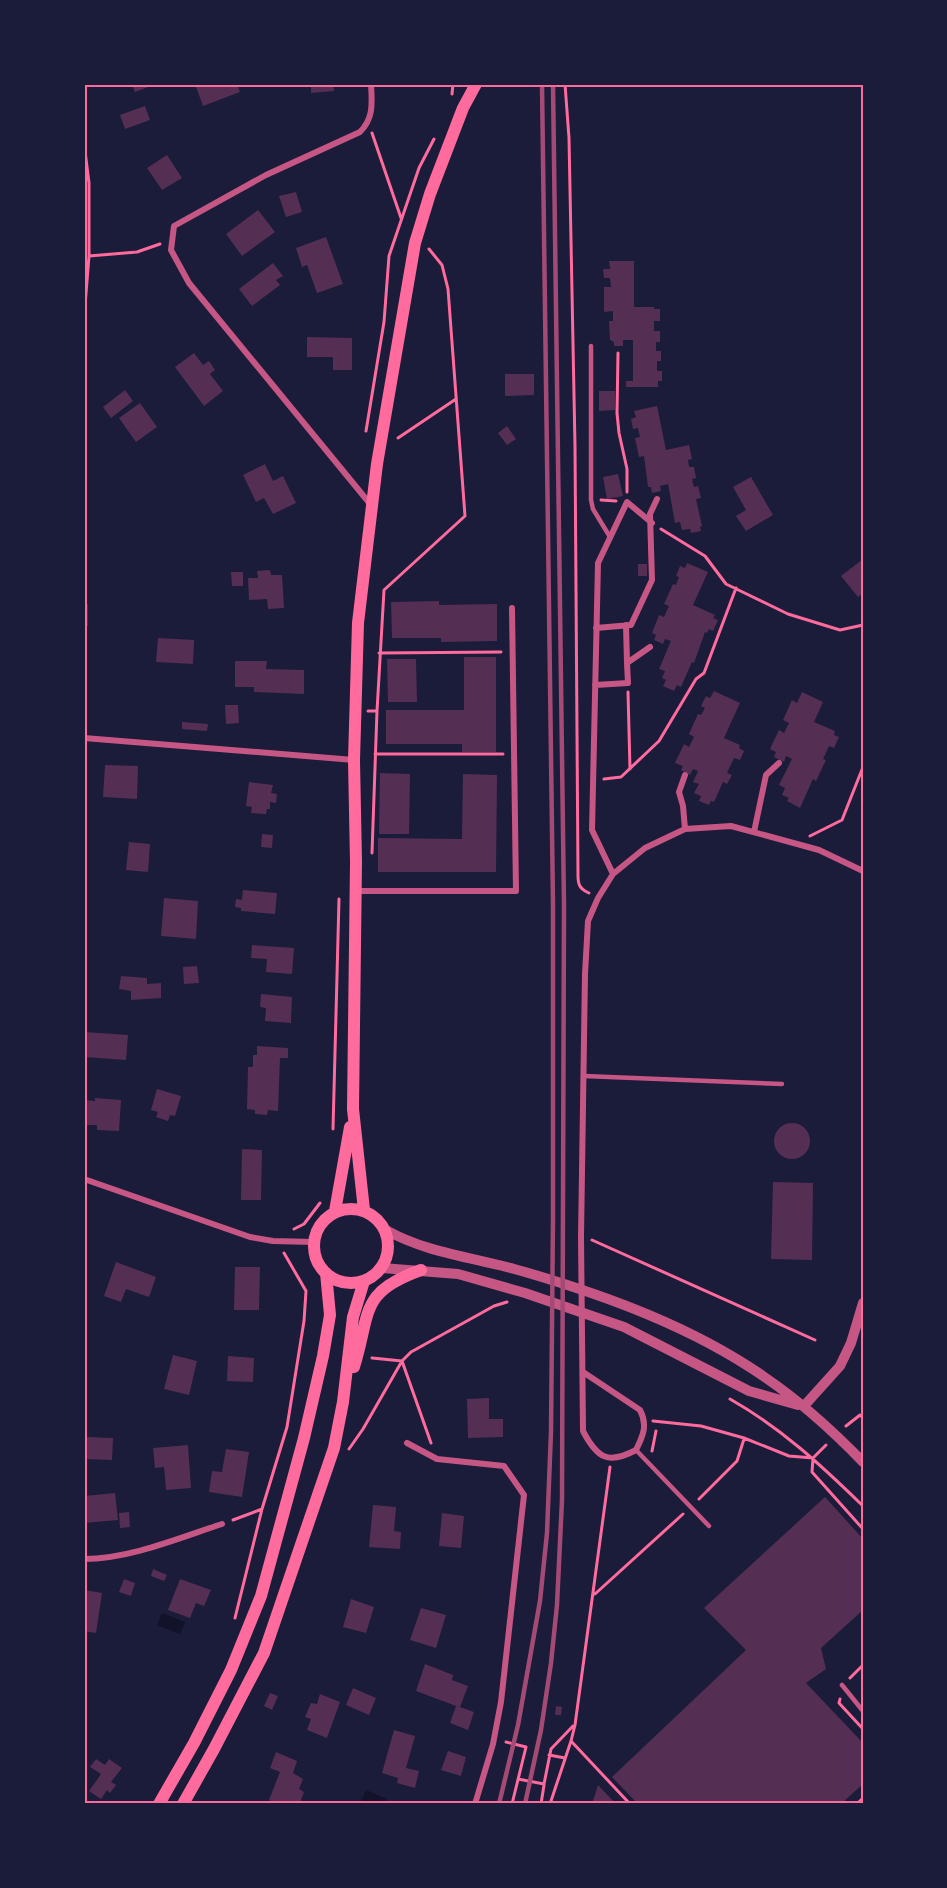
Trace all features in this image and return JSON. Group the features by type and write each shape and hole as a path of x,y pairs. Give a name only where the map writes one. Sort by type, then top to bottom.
{"main road":[{"path":"364,1210 353,1109 354,760 358,623 372,506 402,307 415,243 430,194 463,108 476,84"},
{"path":"335,1211 353,1109"},
{"path":"350,1208 364,1210 377,1217 386,1230 389,1249 382,1268 374,1276 351,1284 338,1281 326,1274 314,1254 317,1229 335,1211 350,1208"},
{"path":"343,1402 372,1301 379,1291 389,1284 421,1270"},
{"path":"159,1804 194,1743 231,1670 261,1596 304,1438 323,1356 330,1315 326,1274"},
{"path":"183,1804 264,1653 334,1448 343,1402 353,1317 364,1281"}],"street":[{"path":"371,84 372,110 369,123 360,132 266,175 174,226 171,250 189,283 372,506"},
{"path":"596,628 631,625 652,580 650,514 657,499"},
{"path":"613,874 592,830 598,563 627,502 652,523"},
{"path":"355,891 516,891 512,608"},
{"path":"595,685 628,683 626,626"},
{"path":"627,663 650,646"},
{"path":"84,738 354,760"},
{"path":"754,832 766,775 779,763"},
{"path":"685,776 679,792 685,829"},
{"path":"583,1371 640,1410 645,1419 645,1430 636,1450 621,1458 603,1457 591,1446 583,1431 581,1237 585,974 588,921 598,898 613,874 645,848 685,829 731,826 819,850 863,871"},
{"path":"84,1179 250,1237 314,1242"},
{"path":"386,1230 408,1242 525,1272 629,1307 706,1341 762,1375 804,1406 863,1462"},
{"path":"382,1268 459,1274 525,1293 624,1326 749,1391 804,1406"},
{"path":"804,1406 840,1366 859,1330 863,1303"},
{"path":"407,1443 437,1459 504,1466 524,1495 501,1702 493,1744 475,1804"},
{"path":"84,1559 102,1559 167,1542 222,1524"}],"lane":[{"path":"591,346 591,500 593,509 609,537"},
{"path":"584,1076 782,1084"},
{"path":"636,1450 709,1526"},
{"path":"842,1685 863,1711"}],"path":[{"path":"369,123 401,218"},
{"path":"84,143 89,183 89,256 84,344"},
{"path":"89,256 137,252 173,239"},
{"path":"372,861 384,590 465,516 448,289 442,265 428,248 415,243"},
{"path":"618,353 617,413 627,469 627,502"},
{"path":"398,438 456,399"},
{"path":"652,523 705,556 726,584 788,614 840,630 863,626"},
{"path":"593,781 621,777 659,741 696,679 704,673 736,588"},
{"path":"380,653 503,652"},
{"path":"628,683 630,769"},
{"path":"356,710 377,711"},
{"path":"375,754 504,754"},
{"path":"795,843 842,820 863,767"},
{"path":"232,1628 262,1509 287,1427 304,1321 306,1291 286,1256 273,1240"},
{"path":"592,1240 815,1340"},
{"path":"343,1458 363,1429 402,1360 411,1352 494,1306 508,1302 515,1304"},
{"path":"372,1358 402,1360"},
{"path":"402,1360 437,1459"},
{"path":"729,1398 759,1416 813,1458 863,1506"},
{"path":"657,1421 701,1426 744,1438 789,1456 813,1458"},
{"path":"593,1595 738,1461 744,1438"},
{"path":"813,1458 812,1473 863,1529"},
{"path":"550,1804 566,1758 574,1725 610,1468"},
{"path":"222,1524 262,1509"},
{"path":"842,1685 863,1665"},
{"path":"848,1713 863,1729"},
{"path":"541,1804 551,1749 574,1725"},
{"path":"507,1732 506,1743 526,1747 512,1804"},
{"path":"571,1741 630,1804"},
{"path":"549,1755 566,1758"},
{"path":"518,1779 544,1784"},
{"path":"857,1804 863,1798"}],"shaded area":[{"path":"162,1613 185,1622 180,1634 157,1625"},
{"path":"366,1790 387,1799 384,1804 361,1802"}],"building":[{"path":"132,84 156,84 135,92"},
{"path":"195,84 237,84 240,92 203,106"},
{"path":"311,84 333,84 334,91 311,93"},
{"path":"145,106 150,120 125,129 120,115"},
{"path":"167,155 182,178 162,190 147,168"},
{"path":"296,192 302,212 286,217 279,196"},
{"path":"258,210 275,232 242,256 226,234"},
{"path":"326,237 343,284 317,293 307,265 302,267 296,248"},
{"path":"609,261 634,261 634,307 660,309 660,321 654,321 654,331 660,331 660,342 656,342 656,351 661,351 661,361 657,361 657,371 662,371 662,381 658,381 658,387 626,387 626,381 633,381 633,340 623,340 623,346 614,346 614,342 610,340 609,321 613,321 613,311 604,312 604,287 611,287 610,278 604,278 603,269 610,269"},
{"path":"273,263 283,276 276,280 280,285 252,306 239,289"},
{"path":"307,337 352,338 352,370 333,370 333,357 307,357"},
{"path":"194,353 203,365 209,361 215,370 210,374 223,391 204,406 175,367"},
{"path":"505,374 534,374 534,395 505,396"},
{"path":"125,390 133,401 111,418 103,407"},
{"path":"599,391 615,391 615,410 599,411"},
{"path":"140,403 157,427 136,442 119,418"},
{"path":"657,406 666,450 689,445 692,459 688,460 689,467 694,467 696,478 692,479 694,487 698,486 701,498 696,499 701,531 691,533 690,529 682,530 680,522 675,523 668,484 660,486 661,491 652,493 651,487 648,487 644,456 639,457 635,438 640,437 638,428 633,429 631,419 636,417 634,411"},
{"path":"507,426 516,439 507,445 498,433"},
{"path":"265,464 273,481 283,476 296,503 273,514 264,498 256,502 243,475"},
{"path":"618,474 623,496 607,499 603,477"},
{"path":"751,477 773,515 746,531 736,516 746,510 733,487"},
{"path":"863,559 863,593 858,597 841,576"},
{"path":"687,563 708,572 693,605 715,615 713,618 718,620 713,631 709,629 707,633 705,632 694,663 692,662 681,687 677,685 674,691 663,686 666,680 662,678 665,671 659,669 671,641 665,639 663,644 654,640 656,635 652,633 659,615 664,617 669,606 664,604 673,584 676,585 679,577 676,576 680,566 685,568"},
{"path":"638,564 647,564 647,576 638,576"},
{"path":"270,570 271,575 282,575 284,608 268,609 267,599 249,600 248,578 258,578 257,571"},
{"path":"231,572 243,572 243,586 232,586"},
{"path":"439,601 439,605 497,604 497,641 441,642 441,638 392,638 391,602"},
{"path":"84,604 88,604 88,626 84,626"},
{"path":"158,638 194,640 193,664 156,662"},
{"path":"464,657 496,657 496,752 462,752 462,744 386,744 386,710 464,710"},
{"path":"387,659 416,659 417,702 388,702"},
{"path":"235,661 267,661 266,669 304,670 304,694 254,692 254,687 235,687"},
{"path":"714,691 740,703 724,738 740,745 739,748 744,751 740,760 734,758 727,773 732,775 727,784 723,782 714,802 711,801 709,805 699,801 701,796 694,793 699,784 693,782 698,771 693,769 690,775 681,770 683,766 675,763 684,744 689,747 694,737 689,734 698,714 701,715 705,708 701,706 706,696 710,698"},
{"path":"802,692 823,702 814,722 835,731 834,735 839,737 834,748 829,746 823,759 826,760 816,781 813,779 800,808 787,801 789,798 782,795 785,788 779,785 792,759 786,756 784,762 774,757 776,752 770,749 779,730 784,733 789,723 783,720 792,700 797,703"},
{"path":"225,705 238,705 239,723 226,724"},
{"path":"182,722 208,724 207,731 182,729"},
{"path":"105,765 138,766 137,799 103,797"},
{"path":"380,773 410,774 409,834 379,834"},
{"path":"463,774 497,775 496,872 378,872 378,838 462,839"},
{"path":"249,782 273,785 271,793 277,794 276,803 270,802 270,809 267,809 266,814 251,813 252,807 246,806"},
{"path":"262,834 273,835 272,848 261,847"},
{"path":"129,842 150,844 148,872 126,870"},
{"path":"243,890 277,893 275,914 241,911 241,908 235,907 236,899 242,900"},
{"path":"164,898 198,901 196,939 161,936"},
{"path":"252,945 294,948 292,974 266,972 267,959 251,958"},
{"path":"197,966 199,983 184,984 183,967"},
{"path":"121,976 147,978 147,984 161,983 161,998 131,1000 131,991 119,989"},
{"path":"261,994 292,997 291,1023 265,1021 266,1008 260,1007"},
{"path":"84,1032 128,1035 126,1060 84,1057"},
{"path":"257,1046 288,1048 288,1058 280,1058 278,1111 268,1110 267,1115 255,1114 255,1110 247,1109 248,1067 253,1067 253,1055 257,1055"},
{"path":"157,1089 181,1096 175,1116 170,1115 168,1121 156,1117 158,1112 151,1110"},
{"path":"95,1098 121,1100 119,1131 97,1130 97,1125 84,1125 84,1100 95,1101"},
{"path":"792,1123 805,1128 810,1141 805,1154 792,1159 779,1154 774,1141 779,1128"},
{"path":"242,1149 262,1150 261,1200 241,1200"},
{"path":"773,1182 813,1183 812,1260 771,1259"},
{"path":"116,1262 156,1277 149,1297 126,1289 121,1302 104,1296"},
{"path":"235,1267 260,1267 259,1310 234,1310"},
{"path":"173,1355 197,1361 189,1395 164,1389"},
{"path":"228,1356 254,1358 253,1382 227,1381"},
{"path":"489,1398 489,1419 503,1419 503,1437 468,1438 467,1399"},
{"path":"85,1437 113,1438 112,1460 84,1459"},
{"path":"188,1445 191,1488 166,1490 164,1467 155,1468 153,1448"},
{"path":"226,1449 249,1452 242,1497 209,1492 212,1471 222,1472"},
{"path":"115,1493 118,1520 84,1523 84,1496"},
{"path":"825,1497 863,1539 863,1610 821,1648 826,1669 806,1683 863,1743 863,1784 841,1804 638,1804 612,1777 746,1650 704,1608"},
{"path":"373,1505 396,1507 394,1531 401,1532 400,1549 369,1547"},
{"path":"129,1512 130,1527 120,1528 119,1513"},
{"path":"442,1513 464,1516 461,1548 439,1546"},
{"path":"153,1569 167,1575 164,1581 151,1576"},
{"path":"124,1579 135,1583 131,1596 119,1592"},
{"path":"180,1579 211,1590 204,1606 196,1603 190,1618 168,1610"},
{"path":"84,1590 102,1593 96,1633 84,1631"},
{"path":"351,1599 374,1607 366,1633 343,1627"},
{"path":"421,1608 446,1615 436,1648 410,1640"},
{"path":"425,1664 453,1675 452,1680 468,1686 460,1707 474,1712 468,1730 450,1723 456,1706 416,1691"},
{"path":"353,1688 376,1698 369,1715 346,1705"},
{"path":"270,1693 278,1696 272,1710 264,1706"},
{"path":"320,1694 340,1702 327,1738 307,1730 311,1719 305,1717 311,1703 317,1704"},
{"path":"556,1706 562,1707 561,1715 555,1715"},
{"path":"394,1730 415,1736 406,1768 419,1771 415,1788 397,1783 398,1778 382,1773"},
{"path":"448,1751 466,1757 461,1776 441,1770"},
{"path":"276,1752 297,1761 293,1773 303,1779 299,1789 304,1792 300,1803 294,1801 292,1804 278,1804 269,1800 280,1772 270,1768"},
{"path":"96,1759 105,1765 109,1759 122,1768 111,1782 116,1785 110,1793 107,1790 101,1799 89,1791 101,1774 90,1767"},
{"path":"598,1785 616,1804 592,1804"}],"railway":[{"path":"499,1804 518,1725 540,1601 547,1533 551,1432 553,905 542,84"},
{"path":"525,1804 541,1730 551,1663 557,1605 562,1500 564,906 553,84"}]}
